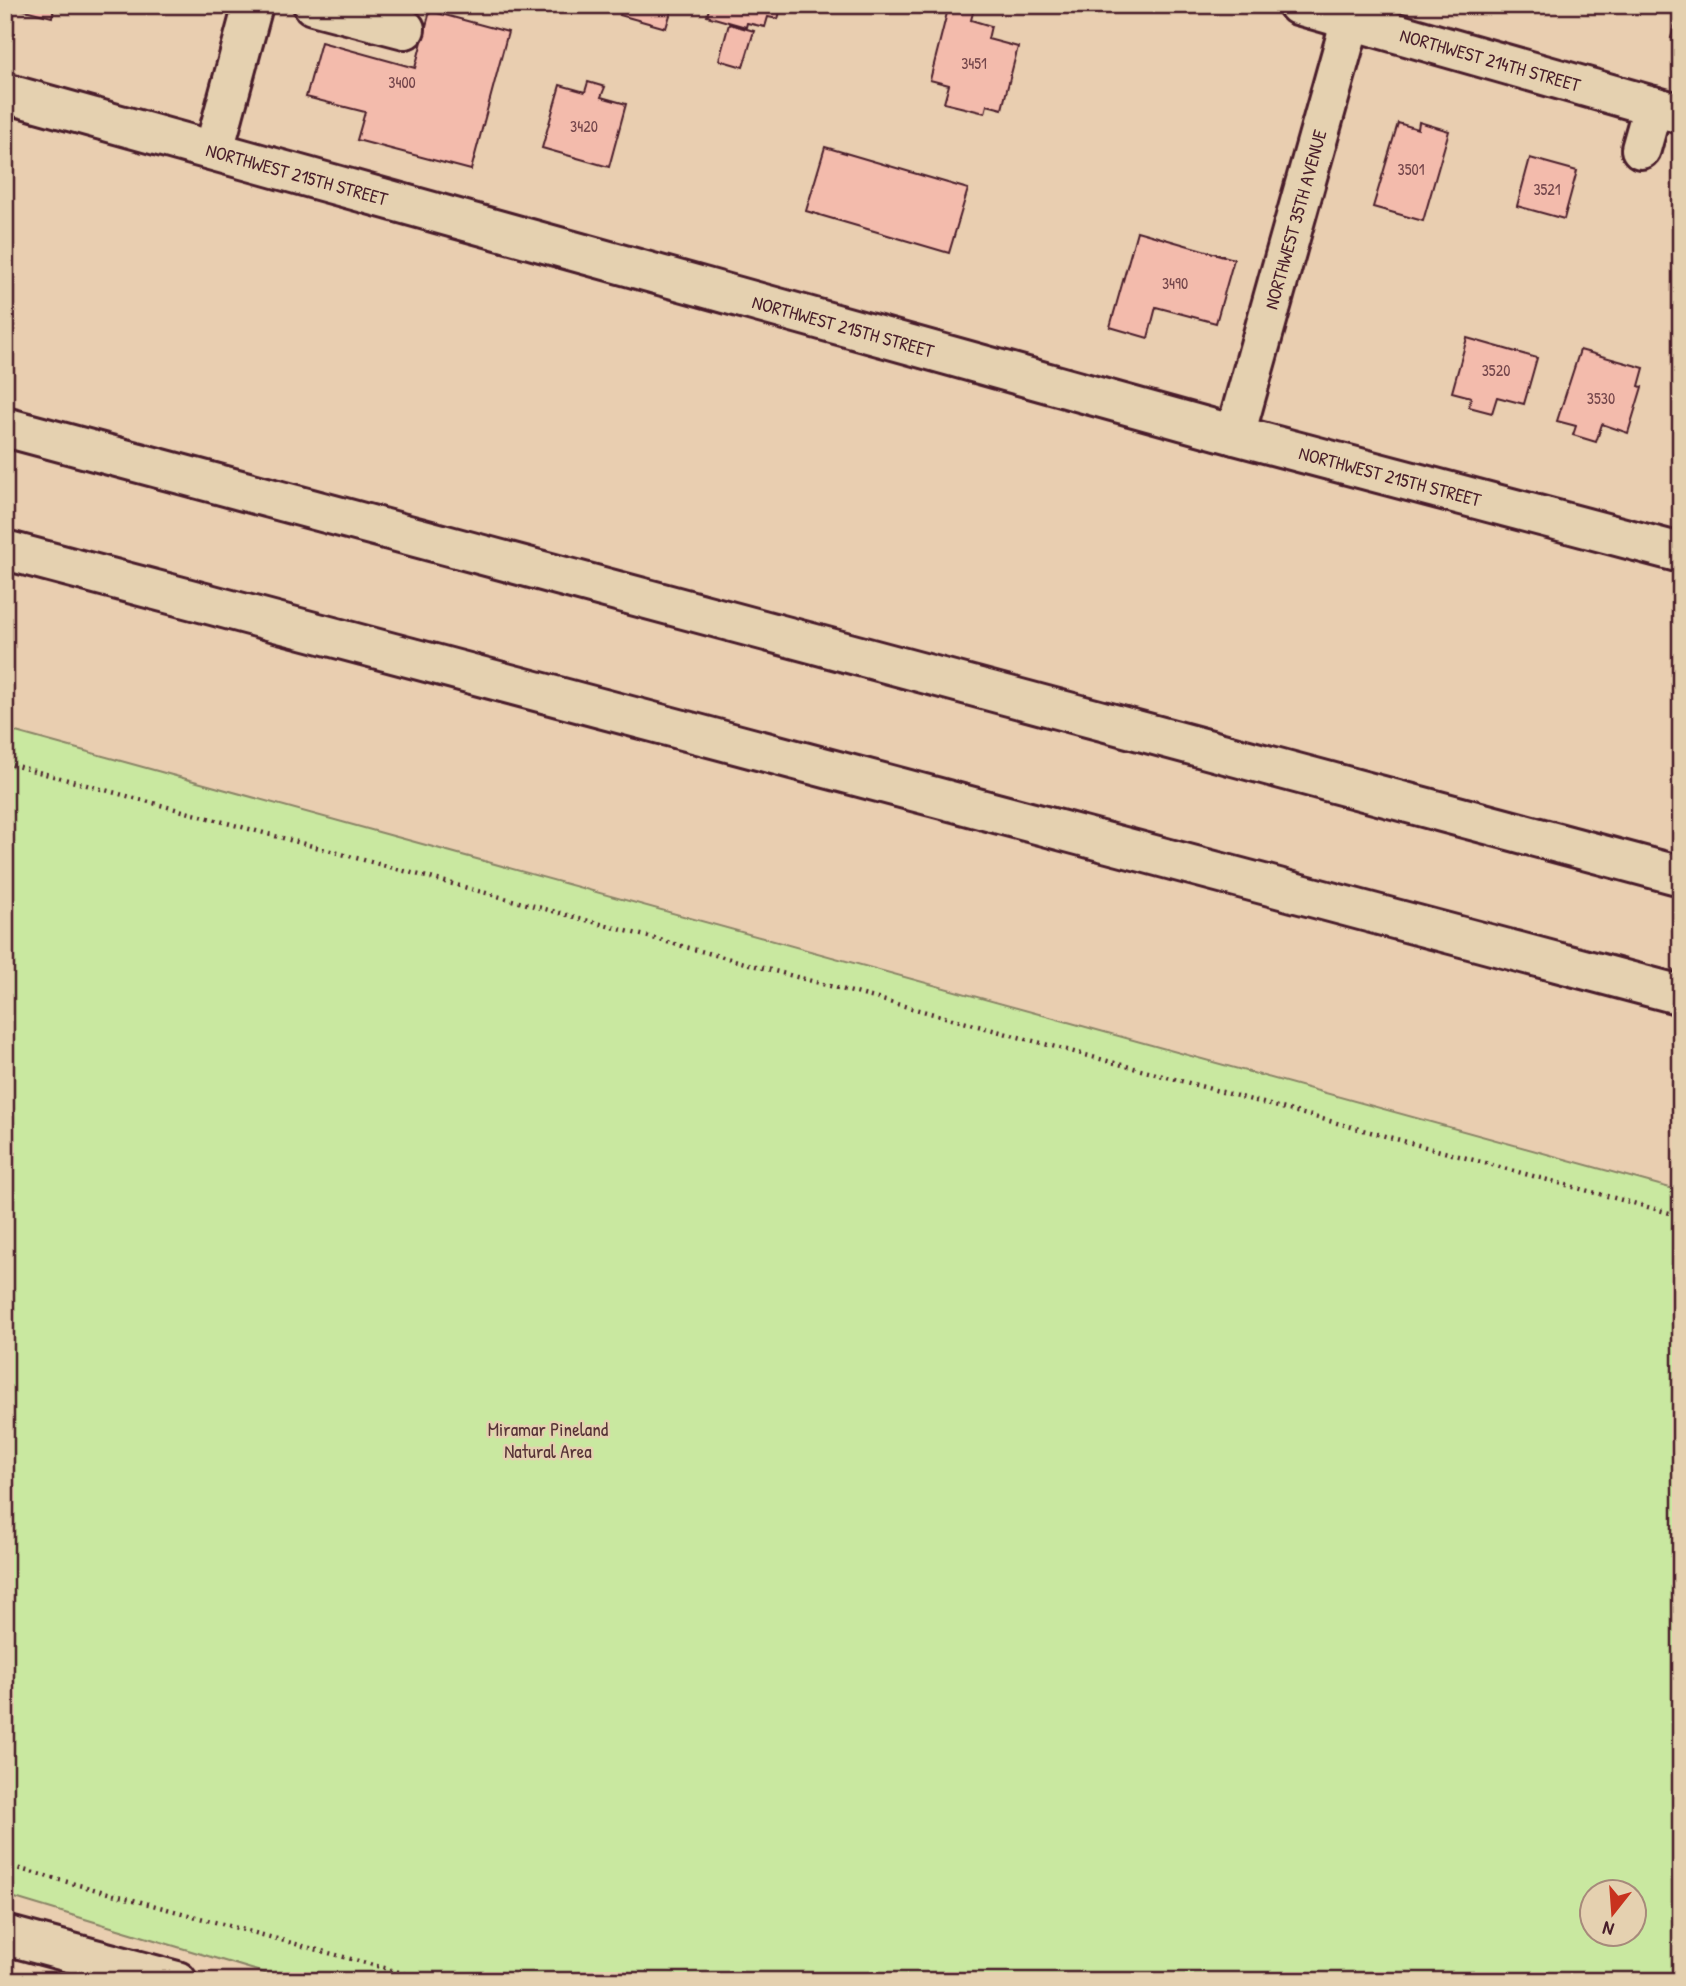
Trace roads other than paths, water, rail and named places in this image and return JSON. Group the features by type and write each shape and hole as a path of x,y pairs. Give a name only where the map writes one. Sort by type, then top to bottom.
{"main road":[{"path":"215,150 253,5"},
{"path":"313,5 405,29"},
{"name":"NORTHWEST 214TH STREET","path":"1298,5 1353,12 1585,71 1667,110"},
{"name":"NORTHWEST 35TH AVENUE","path":"1234,435 1353,12"},
{"name":"NORTHWEST 215TH STREET","path":"5,93 1234,435 1681,553"},
{"path":"1641,149 1667,110"},
{"path":"5,427 1681,876"},
{"path":"5,550 1681,995"},
{"path":"5,1935 177,1981"}],"park label":[{"name":"Miramar Pineland Natural Area","path":"548,1440"}]}
